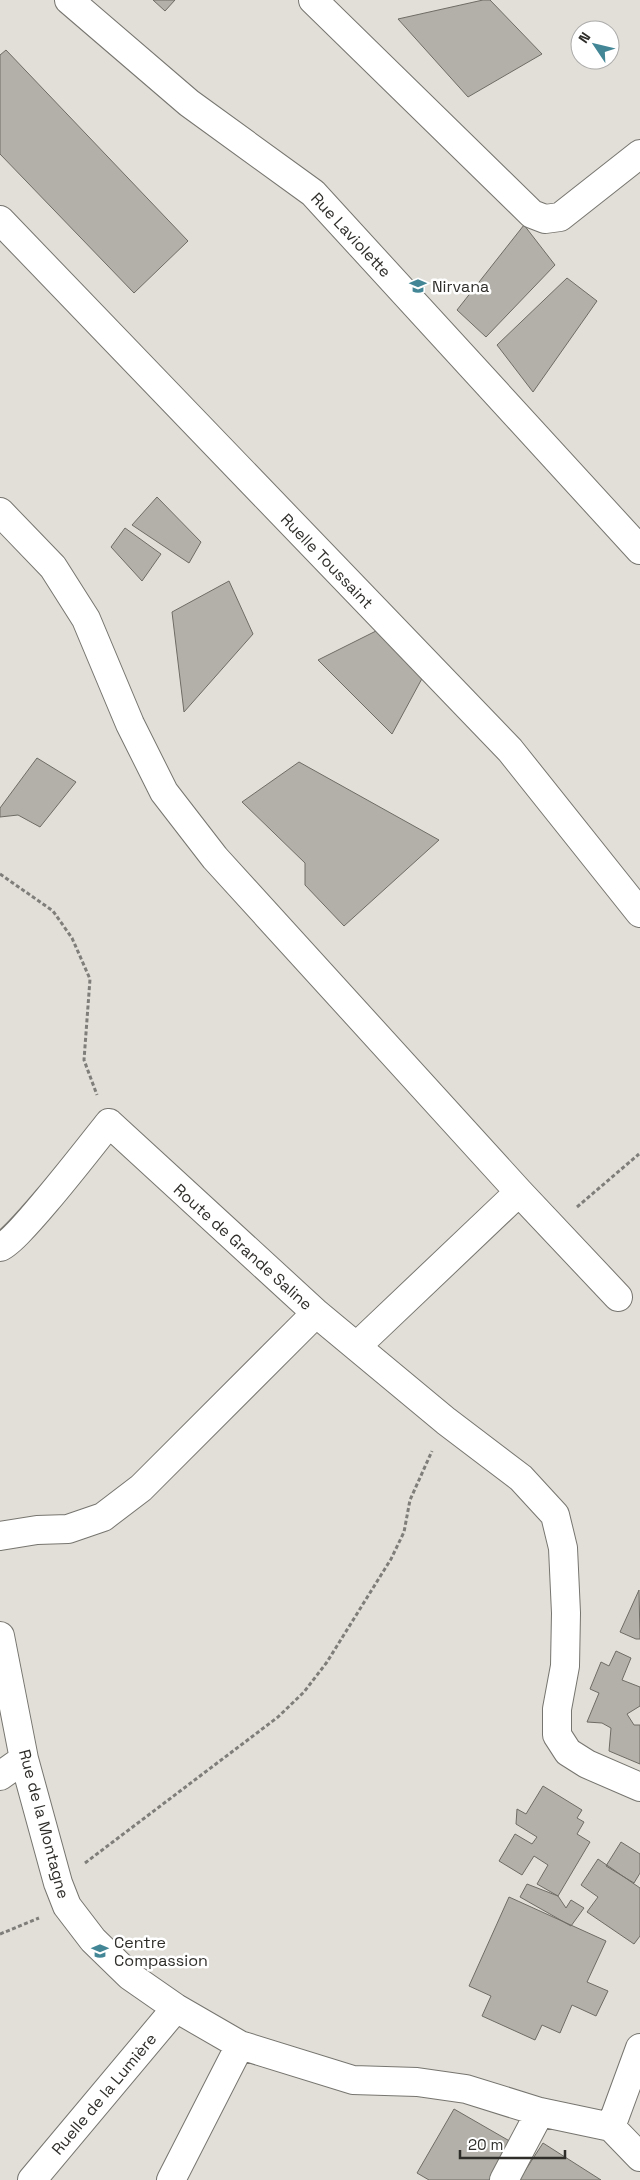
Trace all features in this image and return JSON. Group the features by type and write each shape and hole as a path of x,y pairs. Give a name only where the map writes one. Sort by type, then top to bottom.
{"street":[{"name":"Rue Laviolette","path":"69,0 189,103 313,193 640,550"},
{"path":"313,0 532,214 545,219 560,217 640,154"},
{"name":"Ruelle Toussaint","path":"0,220 510,750 640,913"},
{"path":"0,512 53,567 86,619 130,724 164,792 215,858 519,1192 618,1297"},
{"path":"0,1247 6,1246 23,1228 109,1123"},
{"name":"Route de Grande Saline","path":"0,1536 37,1530 68,1529 103,1517 141,1488 316,1313 109,1123"},
{"path":"357,1346 519,1192"},
{"path":"316,1313 446,1421 521,1478 555,1515 563,1548 566,1613 565,1666 557,1709 557,1735 568,1752 587,1764 640,1788"},
{"name":"Rue de la Montagne","path":"0,1636 24,1759 63,1894 93,1940 130,1976 176,2008 240,2045 353,2080 417,2082 466,2089 540,2112 611,2127"},
{"path":"0,1776 24,1759"},
{"name":"Ruelle de la Lumière","path":"32,2180 176,2008"},
{"path":"171,2180 240,2045"},
{"path":"640,2048 611,2127 640,2157"},
{"path":"504,2180 540,2112"}],"path":[{"path":"0,874 53,911 72,938 90,979 84,1060 109,1123"},
{"path":"552,1227 640,1154"},
{"path":"0,1934 63,1894 278,1717 304,1692 327,1662 395,1552 404,1532 410,1500 446,1421"}],"building":[{"path":"153,0 175,0 165,11"},
{"path":"490,0 542,54 468,97 398,19"},
{"path":"6,50 188,241 134,293 0,154 0,55"},
{"path":"524,225 555,265 486,337 457,310"},
{"path":"567,278 597,301 533,392 497,345"},
{"path":"157,497 201,542 189,563 132,525"},
{"path":"125,528 161,554 142,581 111,547"},
{"path":"229,581 253,634 184,712 172,612"},
{"path":"382,628 425,673 392,734 318,660"},
{"path":"37,758 76,782 40,827 18,815 0,817 0,808"},
{"path":"299,762 439,840 344,926 305,885 305,863 242,802"},
{"path":"639,1590 640,1639 636,1639 620,1632"},
{"path":"616,1651 631,1658 622,1680 640,1687 640,1706 627,1714 634,1725 640,1725 640,1764 609,1751 611,1728 602,1723 587,1722 599,1693 590,1689 601,1662 609,1666"},
{"path":"543,1786 582,1810 577,1818 584,1822 577,1834 590,1842 558,1896 537,1884 548,1865 534,1856 522,1875 499,1861 515,1834 532,1844 537,1837 516,1824 517,1809 526,1814"},
{"path":"621,1842 640,1854 640,1873 634,1883 606,1866"},
{"path":"598,1859 640,1888 640,1936 634,1944 587,1912 598,1897 581,1885"},
{"path":"527,1884 558,1896 566,1908 571,1900 584,1908 571,1926 520,1897"},
{"path":"509,1897 606,1941 587,1982 608,1991 596,2016 572,2005 560,2033 542,2025 535,2040 482,2016 491,1996 469,1986"},
{"path":"454,2109 513,2143 492,2180 429,2180 417,2173"},
{"path":"543,2143 601,2180 519,2180"}],"place":[{"name":"Nirvana","path":"418,286"},
{"name":"Centre Compassion","path":"100,1951"}]}
